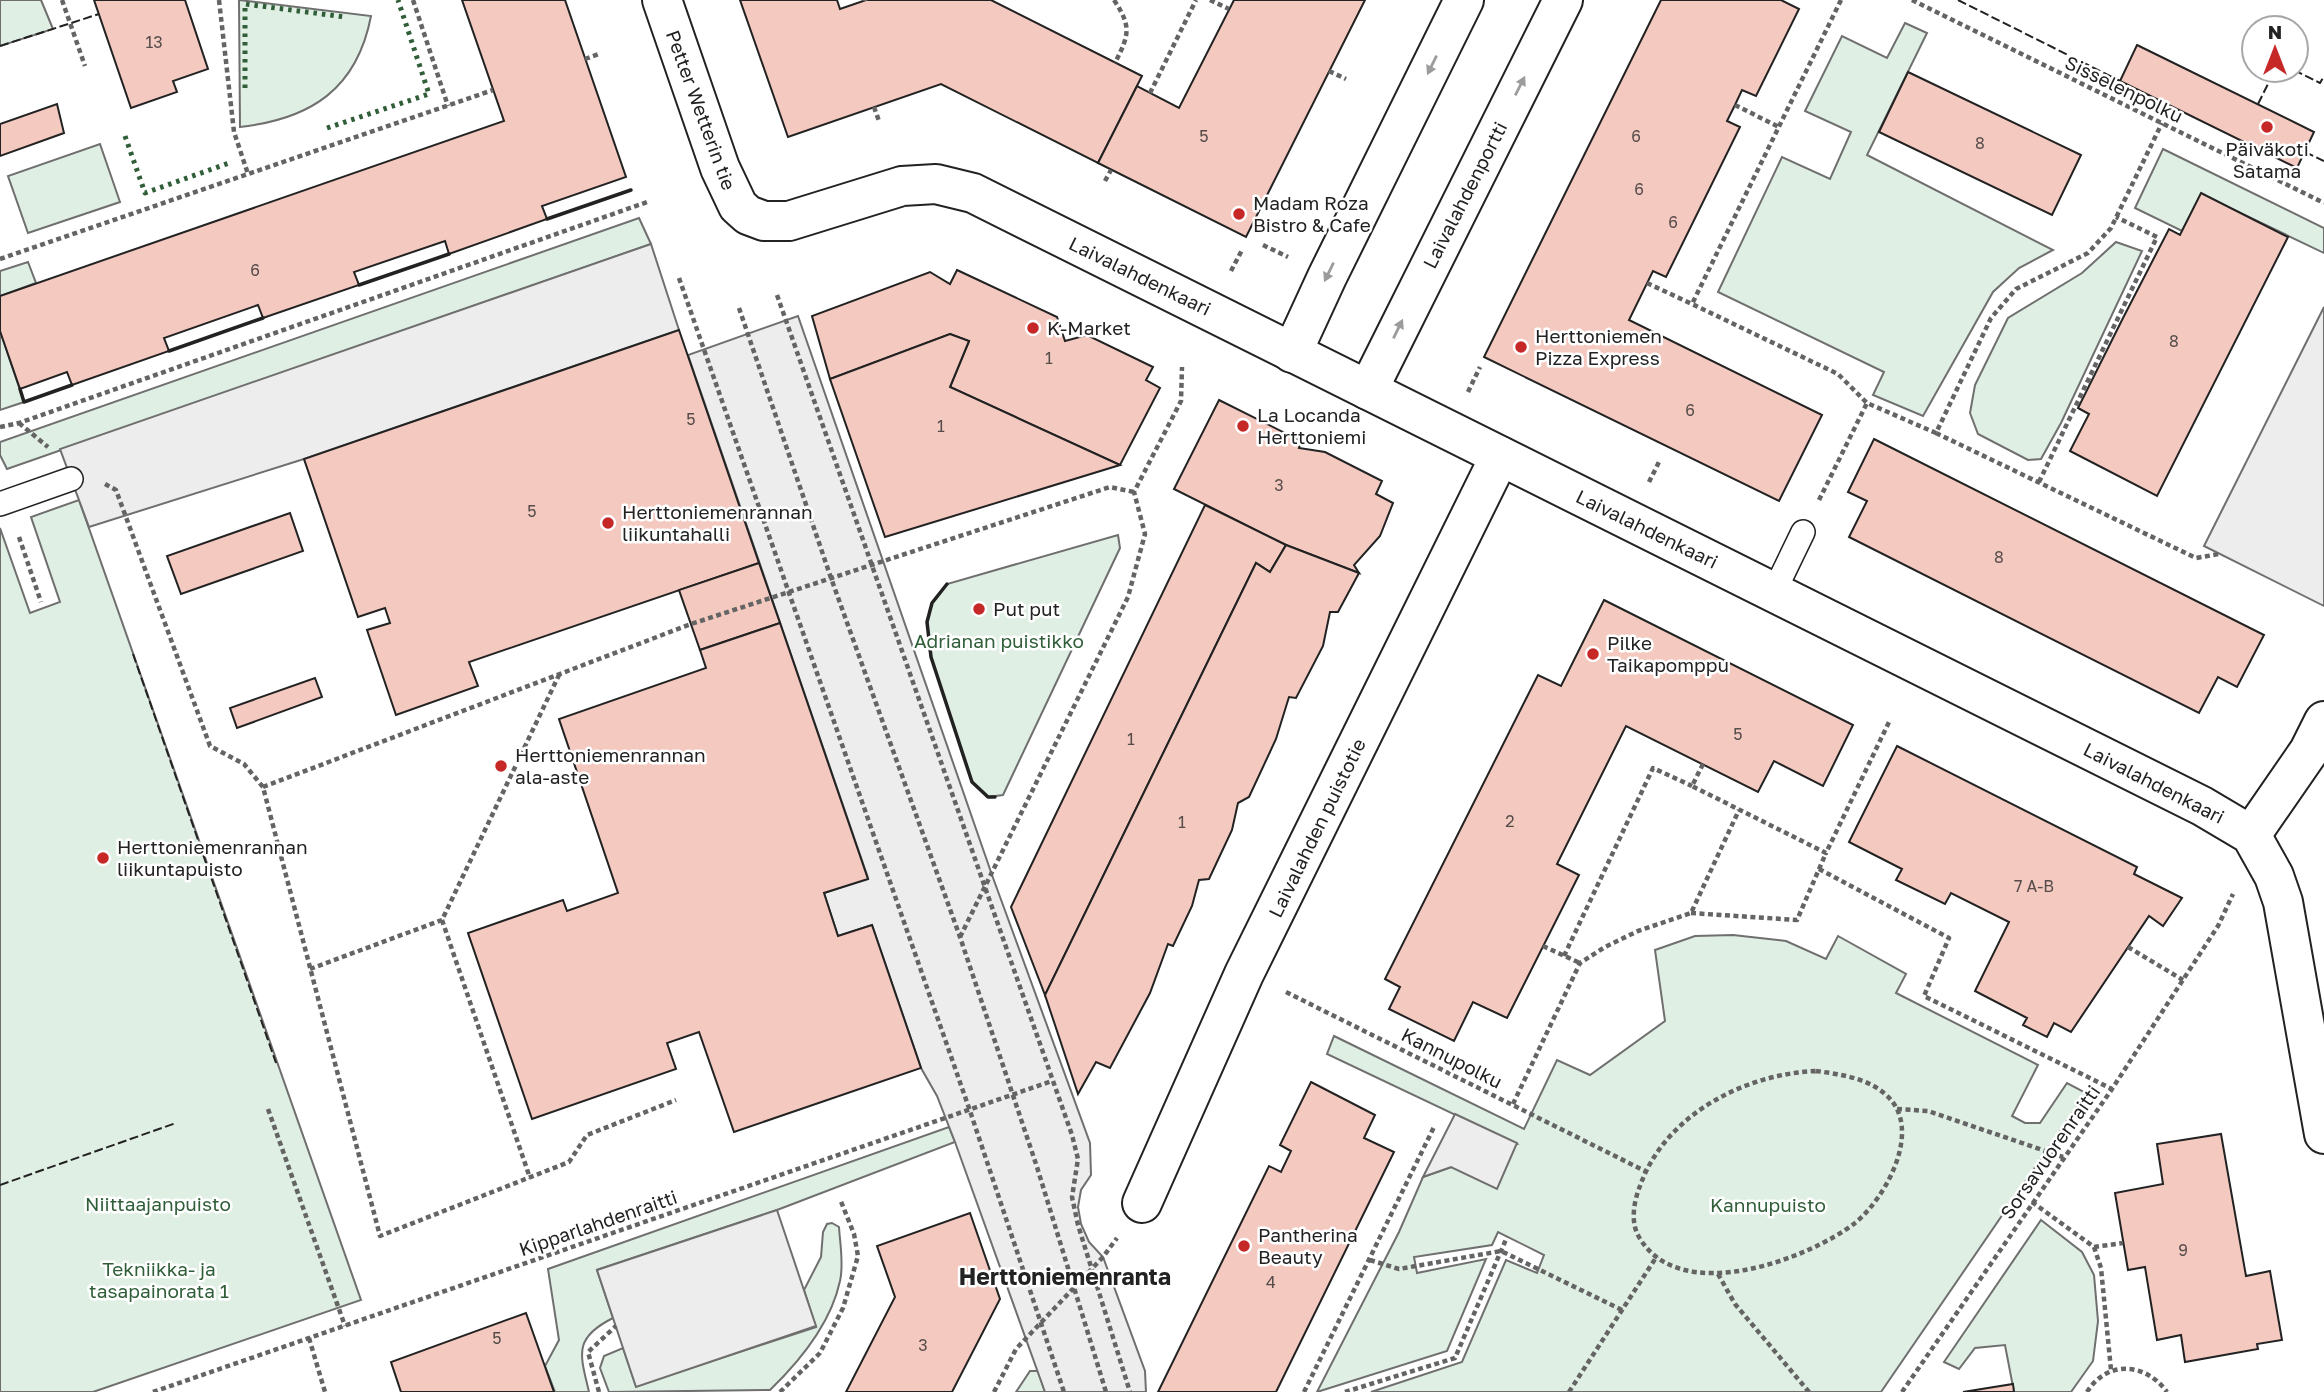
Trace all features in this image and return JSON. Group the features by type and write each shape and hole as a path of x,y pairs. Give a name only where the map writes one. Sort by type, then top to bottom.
{"street":[{"name":"Petter Wetterin tie","path":"662,0 720,168 738,206 748,215"},
{"path":"1292,353 1464,0"},
{"name":"Laivalahdenportti","path":"1368,390 1563,0"},
{"name":"Laivalahdenkaari","path":"748,215 764,221 789,221 901,186 936,184 985,199 2202,806 2251,835 2264,855 2283,902 2315,1035 2324,1134"},
{"name":"Laivalahden puistotie","path":"1142,1203 1244,974 1500,456"},
{"path":"2251,835 2309,751 2324,721"}],"lane":[{"path":"3,502 71,479"},
{"path":"1774,592 1803,532"}],"path":[{"path":"62,0 85,66"},
{"path":"219,0 233,132 248,174"},
{"path":"413,0 448,106"},
{"path":"1114,0 1126,18 1128,37 1115,63"},
{"path":"1150,93 1196,0"},
{"path":"1210,0 1229,9"},
{"path":"1692,304 1841,0"},
{"name":"Sisselenpolku","path":"1912,0 2324,203"},
{"path":"585,58 599,54"},
{"path":"1329,71 1346,79"},
{"path":"0,259 494,90"},
{"path":"1735,105 1779,127"},
{"path":"874,107 879,121"},
{"path":"1936,433 1991,318 2016,289 2088,253 2110,228 2162,123"},
{"path":"1105,181 1111,170"},
{"path":"0,427 19,423 650,201"},
{"path":"2039,482 2157,237 2116,217"},
{"path":"679,278 969,1108 1064,1392"},
{"path":"1647,283 1838,374 1867,403 1936,433 2196,558 2219,554"},
{"path":"777,295 1078,1159 1072,1197 1130,1392"},
{"path":"739,308 831,578 960,937 1013,1094 1106,1392"},
{"path":"960,937 1128,597 1145,534 1134,492 1181,401 1182,367"},
{"path":"1803,532 1867,403"},
{"path":"263,787 691,624 1110,487 1134,492"},
{"path":"116,490 210,746 244,764 263,787 380,1236 569,1162 587,1135 676,1100"},
{"path":"3,502 41,602"},
{"path":"310,970 442,920 559,674"},
{"path":"1513,1104 1580,963 1638,931 1691,913 1797,920 1826,853 1891,720"},
{"path":"1692,786 1703,764"},
{"path":"1564,956 1653,768 1826,853"},
{"path":"1691,913 1739,810"},
{"path":"1819,869 1949,938 1924,996 2112,1089"},
{"path":"442,920 530,1178"},
{"name":"Sorsavuorenraitti","path":"1902,1392 2112,1089 2218,926"},
{"path":"1543,946 1580,963"},
{"path":"2128,947 2183,980"},
{"name":"Kannupolku","path":"1244,974 1321,1008 1645,1171"},
{"path":"1788,1072 1840,1074 1871,1085 1886,1094 1897,1109 1901,1129 1893,1175 1880,1197 1855,1223 1792,1257 1756,1268 1694,1273 1675,1267 1644,1245 1637,1233 1634,1215 1645,1171 1670,1136 1705,1106 1754,1082 1788,1072"},
{"name":"Kipparlahdenraitti","path":"153,1392 1052,1081"},
{"path":"268,1109 345,1326"},
{"path":"1897,1109 1928,1111 2063,1157"},
{"path":"1304,1392 1434,1127"},
{"path":"780,1392 820,1353 842,1308 858,1256 854,1234 841,1199"},
{"path":"2032,1202 2094,1247 2101,1268 2111,1370"},
{"path":"994,1392 1016,1349 1093,1266 1142,1203"},
{"path":"1345,1392 1455,1357 1507,1237"},
{"path":"2094,1247 2123,1243"},
{"path":"1370,1259 1399,1269 1501,1251 1622,1310"},
{"path":"1569,1392 1657,1256"},
{"path":"1718,1273 1735,1304 1809,1392"},
{"path":"599,1392 588,1352 615,1326"},
{"path":"309,1338 325,1392"},
{"path":"2087,1392 2111,1370 2124,1368 2144,1372 2167,1392"}],"green space":[{"path":"0,0 41,0 53,29 0,46"},
{"path":"239,0 371,16 355,63 327,96 288,117 240,127"},
{"path":"1905,23 1927,33 1867,155 2053,250 2019,268 1993,292 1923,416 1873,395 1884,372 1718,292 1782,157 1830,179 1851,132 1805,111 1842,36 1887,58"},
{"path":"100,144 120,202 28,233 8,176"},
{"path":"2163,149 2324,228 2324,253 2201,194 2182,231 2135,208"},
{"path":"639,218 651,244 7,469 0,455 0,442"},
{"path":"2116,242 2142,251 2061,423 2041,459 2028,460 1978,434 1970,413 1975,385 2008,318 2082,273"},
{"path":"28,262 36,283 0,296 0,271"},
{"path":"0,331 24,402 0,410"},
{"name":"Niittaajanpuisto","path":"79,500 361,1300 93,1392 0,1392 0,528 30,613 60,602 31,517"},
{"name":"Adrianan puistikko","path":"1118,535 1120,548 1003,795 988,797 972,782 931,657 927,622 932,603 947,584"},
{"name":"Kannupuisto","path":"1733,935 1786,941 1826,959 1838,936 1906,974 1896,993 2038,1065 2012,1116 2025,1123 2040,1123 2067,1083 2086,1093 1881,1392 1371,1392 1462,1362 1506,1260 1537,1273 1544,1255 1498,1232 1492,1245 1414,1257 1417,1273 1486,1259 1447,1351 1317,1392 1399,1232 1423,1177 1517,1144 1327,1054 1334,1036 1524,1129 1557,1060 1590,1075 1665,1021 1655,950 1695,936"},
{"path":"949,1127 955,1142 777,1210 597,1270 613,1318 600,1325 585,1340 582,1357 589,1392 555,1392 545,1366 559,1340 548,1269"},
{"path":"2041,1220 2082,1252 2094,1275 2098,1321 2093,1361 2071,1392 2014,1392 2005,1345 1975,1348 1959,1369 1944,1362"},
{"path":"832,1223 839,1227 841,1254 841,1274 836,1297 813,1340 770,1390 609,1392 600,1368 604,1356 623,1348 636,1386 816,1327 804,1290 821,1257 823,1232 827,1224"},
{"path":"1030,1371 1038,1371 1045,1392 1016,1392"}],"shaded area":[{"path":"651,244 679,330 304,459 89,527 60,449"},
{"path":"2324,307 2324,606 2204,546"},
{"path":"798,316 992,875 1090,1143 1091,1175 1081,1190 1078,1207 1081,1224 1089,1242 1103,1257 1145,1371 1146,1392 1045,1392 955,1142 937,1096 921,1068 872,925 838,936 824,893 868,878 688,355"},
{"path":"1455,1114 1517,1143 1497,1189 1451,1167 1423,1177"},
{"path":"777,1210 816,1326 636,1387 597,1270"}],"building":[{"path":"94,0 185,0 208,69 173,81 177,92 131,108"},
{"path":"462,0 565,0 626,177 542,206 547,219 449,254 445,241 354,272 359,285 263,318 258,305 164,338 169,351 72,385 67,372 20,389 0,331 0,296 504,121"},
{"path":"740,0 837,0 840,9 866,0 991,0 1142,76 1098,163 941,84 788,137"},
{"path":"1234,0 1365,0 1246,237 1098,163 1137,86 1179,108"},
{"path":"1661,0 1781,0 1799,9 1756,96 1742,90 1727,121 1740,127 1666,277 1653,271 1629,320 1822,415 1779,501 1484,357"},
{"path":"2137,45 2314,132 2297,168 2120,81"},
{"path":"1908,72 2081,155 2052,215 1879,132"},
{"path":"57,104 64,133 0,156 0,124"},
{"path":"2201,193 2288,237 2157,496 2070,451 2089,414 2078,408 2123,318 2169,229 2180,235"},
{"path":"957,270 1057,317 1065,341 1087,335 1153,367 1146,380 1160,388 1120,465 950,387 969,341 950,334 830,379 812,316 930,272 950,284"},
{"path":"679,330 759,563 469,662 478,686 396,715 367,630 390,623 385,608 358,617 304,459"},
{"path":"950,334 969,341 950,387 1120,465 885,537 830,379"},
{"path":"1219,400 1301,441 1299,448 1325,452 1382,481 1376,494 1393,503 1380,536 1354,565 1359,573 1286,545 1174,489"},
{"path":"1874,439 2264,635 2237,687 2218,677 2199,713 1849,537 1867,501 1848,492"},
{"path":"1205,505 1286,545 1270,572 1256,563 1045,995 1011,907"},
{"path":"290,513 303,551 181,594 167,556"},
{"path":"1286,545 1359,573 1338,612 1330,612 1323,646 1296,698 1289,697 1276,739 1249,797 1238,803 1232,830 1209,879 1199,880 1192,906 1173,946 1168,944 1150,993 1110,1068 1096,1062 1078,1094 1045,995 1256,563 1270,572"},
{"path":"759,563 780,623 700,650 679,590"},
{"path":"1604,600 1853,725 1823,786 1774,761 1758,792 1626,726 1557,864 1579,875 1507,1018 1473,1002 1454,1041 1389,1009 1400,987 1385,979 1538,675 1561,686"},
{"path":"780,623 868,879 824,893 838,936 872,925 921,1068 734,1132 699,1032 667,1043 676,1069 532,1119 468,933 563,900 567,911 618,893 559,719 706,668 700,650"},
{"path":"315,678 322,697 237,728 230,708"},
{"path":"1897,746 2137,867 2134,874 2182,898 2163,926 2149,916 2071,1032 2054,1023 2047,1037 2023,1025 2027,1018 1975,991 2009,922 1951,893 1945,904 1896,880 1902,869 1849,842"},
{"path":"1311,1082 1375,1115 1364,1138 1394,1152 1276,1392 1158,1392 1269,1166 1281,1172 1291,1151 1280,1145"},
{"path":"2221,1134 2246,1276 2270,1271 2282,1340 2257,1344 2258,1349 2185,1362 2181,1335 2157,1340 2145,1267 2128,1270 2115,1193 2163,1184 2157,1144"},
{"path":"970,1213 1000,1299 952,1392 846,1392 895,1297 877,1246"},
{"path":"526,1313 554,1392 401,1392 391,1362"},
{"path":"2013,1384 2014,1392 1963,1392"}],"hedge":[{"path":"327,128 429,94 398,0"},
{"path":"245,88 245,4 345,17"},
{"path":"125,136 145,193 229,163"}],"fence":[{"path":"1958,0 2120,81"},
{"path":"0,46 99,14"},
{"path":"2310,78 2320,83 2324,76"},
{"path":"2258,104 2268,84"},
{"path":"2305,152 2324,161"},
{"path":"133,654 276,1063"},
{"path":"0,1185 176,1123"}],"wall":[{"path":"547,219 631,190"},
{"path":"359,285 449,254"},
{"path":"169,351 263,318"},
{"path":"20,389 24,402 72,385"},
{"path":"947,584 932,603 927,622 931,657 972,782 988,797 995,797"}],"place":[{"name":"Päiväkoti Satama","path":"2267,127"},
{"name":"Madam Roza Bistro & Cafe","path":"1239,214"},
{"name":"K-Market","path":"1033,328"},
{"name":"Herttoniemen Pizza Express","path":"1521,347"},
{"name":"La Locanda Herttoniemi","path":"1243,426"},
{"name":"Herttoniemenrannan liikuntahalli","path":"608,523"},
{"name":"Put put","path":"979,609"},
{"name":"Pilke Taikapomppu","path":"1593,654"},
{"name":"Herttoniemenrannan ala-aste","path":"501,766"},
{"name":"Herttoniemenrannan liikuntapuisto","path":"103,858"},
{"name":"Pantherina Beauty","path":"1244,1246"}],"district":[{"name":"Herttoniemenranta","path":"1065,1277"}],"park label":[{"name":"Tekniikka- ja tasapainorata 1","path":"159,1280"}]}
